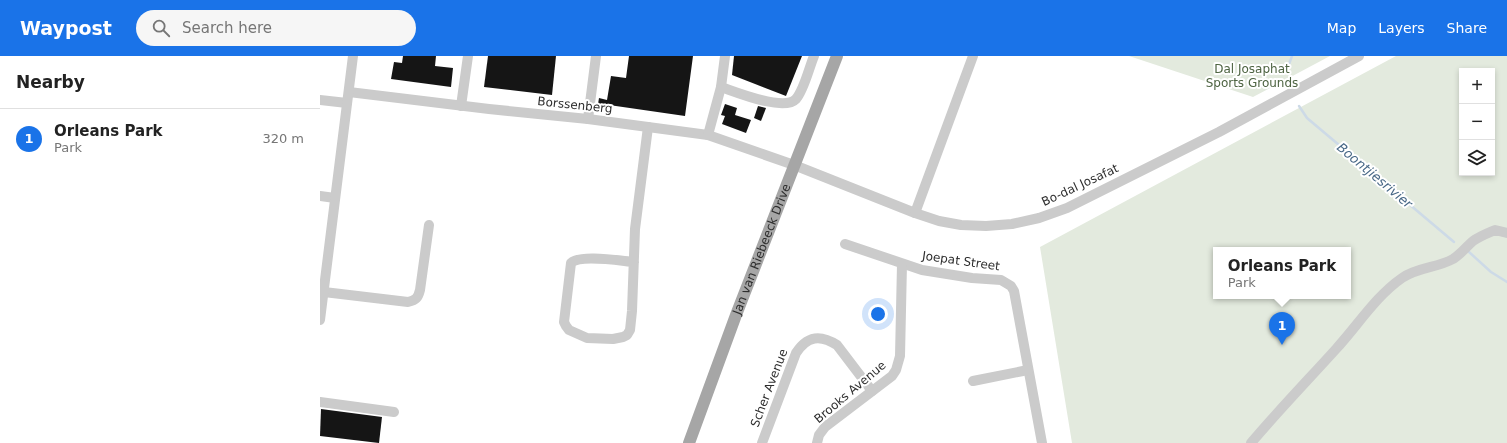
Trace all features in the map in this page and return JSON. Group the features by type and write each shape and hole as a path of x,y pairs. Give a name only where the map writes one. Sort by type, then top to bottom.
{"main road":[{"name":"Jan van Riebeeck Drive","path":"689,443 794,165 837,56"}],"street":[{"path":"320,320 353,56"},
{"path":"461,106 468,56"},
{"path":"588,119 596,56"},
{"path":"708,135 721,87 725,56"},
{"path":"721,87 776,104 789,103 795,100 799,94 814,56"},
{"path":"915,213 973,56"},
{"name":"Bo-dal Josafat","path":"794,165 939,221 961,225 986,226 1012,224 1039,218 1067,208 1220,132 1359,56"},
{"name":"Borssenberg","path":"349,92 461,106 588,119 708,135 794,165"},
{"path":"320,100 347,103"},
{"path":"634,262 584,258 574,260 571,263 564,322 569,330 587,338 613,339 623,337 630,330 633,297 635,229 648,127"},
{"path":"320,196 335,198"},
{"path":"324,292 408,302 415,300 418,297 420,290 429,225"},
{"path":"1251,443 1387,291 1402,278 1415,271 1444,263 1453,258 1474,240 1507,226"},
{"path":"1495,230 1507,233"},
{"name":"Joepat Street","path":"845,244 902,264 940,273 972,278 1001,280 1011,286 1014,291 1042,443"},
{"name":"Brooks Avenue","path":"817,443 819,435 825,427 892,376 896,370 899,363 902,264"},
{"name":"Scher Avenue","path":"762,443 796,353 801,344 809,340 819,338 829,340 837,345 872,391"},
{"path":"973,381 1028,370"},
{"path":"320,402 394,412"}],"green space":[{"name":"Dal Josaphat Sports Grounds","path":"1129,56 1330,56 1253,97"},
{"path":"1396,56 1507,56 1507,443 1072,443 1040,247"}],"building":[{"path":"403,56 436,56 435,66 453,68 451,87 391,79 394,62 402,63"},
{"path":"488,56 556,56 552,95 484,87"},
{"path":"629,56 693,56 685,116 609,105 608,112 602,111 598,104 599,98 607,100 611,76 626,78"},
{"path":"734,56 802,56 786,96 732,75"},
{"path":"725,104 737,108 735,115 751,120 746,133 722,124 725,116 721,115"},
{"path":"758,106 766,108 761,121 754,118"},
{"path":"321,409 382,417 379,443 320,436"}],"waterway":[{"name":"Boontjiesrivier","path":"1286,72 1292,56"},
{"name":"Boontjiesrivier","path":"1299,106 1307,118 1454,242"},
{"name":"Boontjiesrivier","path":"1469,252 1491,272 1507,282"}],"place":[{"name":"Orleans Park","path":"1282,345"}]}
